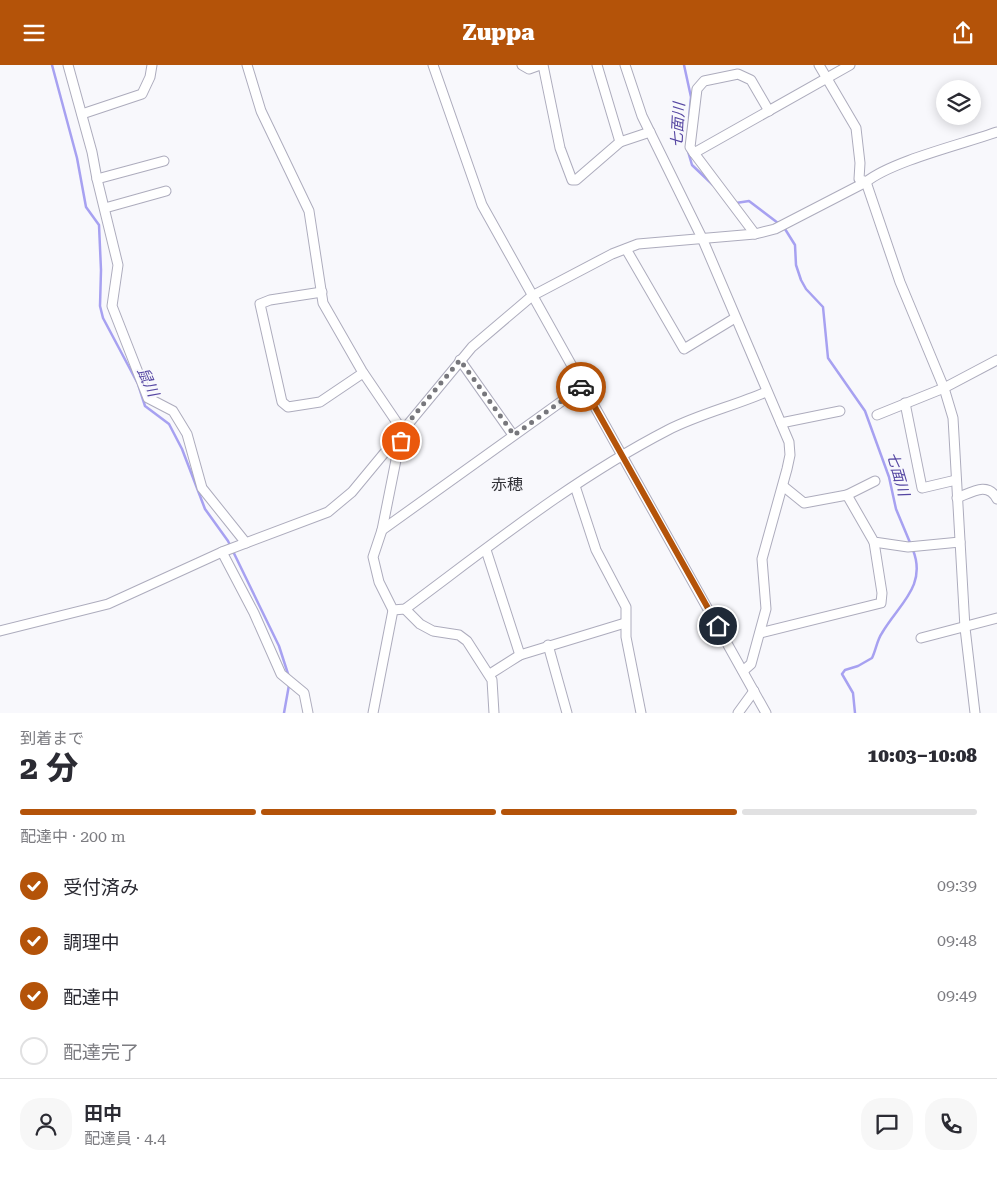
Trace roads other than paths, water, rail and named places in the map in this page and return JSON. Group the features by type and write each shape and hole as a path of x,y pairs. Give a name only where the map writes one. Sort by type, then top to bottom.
{"street":[{"path":"68,65 92,152 118,265 112,306 148,399 173,411 187,434 202,488 242,545"},
{"path":"82,114 142,94 150,77 152,65"},
{"path":"247,65 261,111 309,211 323,303 363,373 402,430 382,529 373,563 379,582 393,610 373,713"},
{"path":"433,65 482,205 621,456 665,529 766,713"},
{"path":"522,65 529,69 542,65 560,148 572,180 576,179 620,142 650,131"},
{"path":"597,65 620,142"},
{"path":"625,65 637,103 702,238 766,392 789,442 790,455 783,486 762,559 766,609 751,664 743,671"},
{"path":"819,65 856,128 860,163 859,179 866,182 900,282 944,388 953,418 965,628 975,713"},
{"path":"694,153 850,65"},
{"path":"755,234 690,147 698,89 704,81 738,74 751,80 770,111"},
{"path":"0,631 108,604 224,551 328,512 352,492 460,360 532,296 638,244 755,234 776,229 866,182 874,175 898,165 997,132"},
{"path":"97,179 164,161"},
{"path":"105,208 166,191"},
{"path":"626,249 684,349 735,318"},
{"path":"322,292 270,299 260,304 282,402 288,407 320,402 363,373"},
{"path":"460,360 514,435"},
{"path":"877,415 944,388 997,360"},
{"path":"382,529 583,386"},
{"path":"393,610 405,609 574,486 621,456 687,421 735,405 766,392"},
{"path":"905,403 922,488 956,480"},
{"path":"781,423 840,411"},
{"path":"783,486 804,503 847,495 875,481"},
{"path":"574,486 596,550 626,607 625,623 641,713"},
{"path":"957,498 985,488 992,490 997,499"},
{"path":"760,633 881,603 882,593 874,542 847,495"},
{"path":"874,542 908,547 960,542"},
{"path":"486,550 520,655"},
{"path":"224,551 284,676 304,693 308,713"},
{"path":"405,609 420,624 433,631 459,635 467,641 490,674 495,699 494,713"},
{"path":"921,638 965,628 997,618"},
{"path":"490,674 520,655 625,623"},
{"path":"548,645 567,713"},
{"path":"738,713 754,691"}],"waterway":[{"name":"鼠川","path":"52,65 77,158 86,207 99,225 100,306 103,318 138,384 145,406 169,424 182,449 205,509 228,541 279,646 289,677"},
{"name":"七面川","path":"684,65 691,97 689,118"},
{"name":"七面川","path":"687,148 692,165 713,185"},
{"name":"七面川","path":"736,203 749,201 778,223"},
{"name":"七面川","path":"785,229 795,245 796,265 801,280 806,289 823,307 828,358 865,411 889,477 896,509 911,545"},
{"name":"七面川","path":"855,713 853,693 842,674 845,670 858,666 872,658 880,636 909,594 916,574 913,550"},
{"name":"鼠川","path":"284,713 289,685"}],"district":[{"name":"赤穂","path":"507,484"}]}
